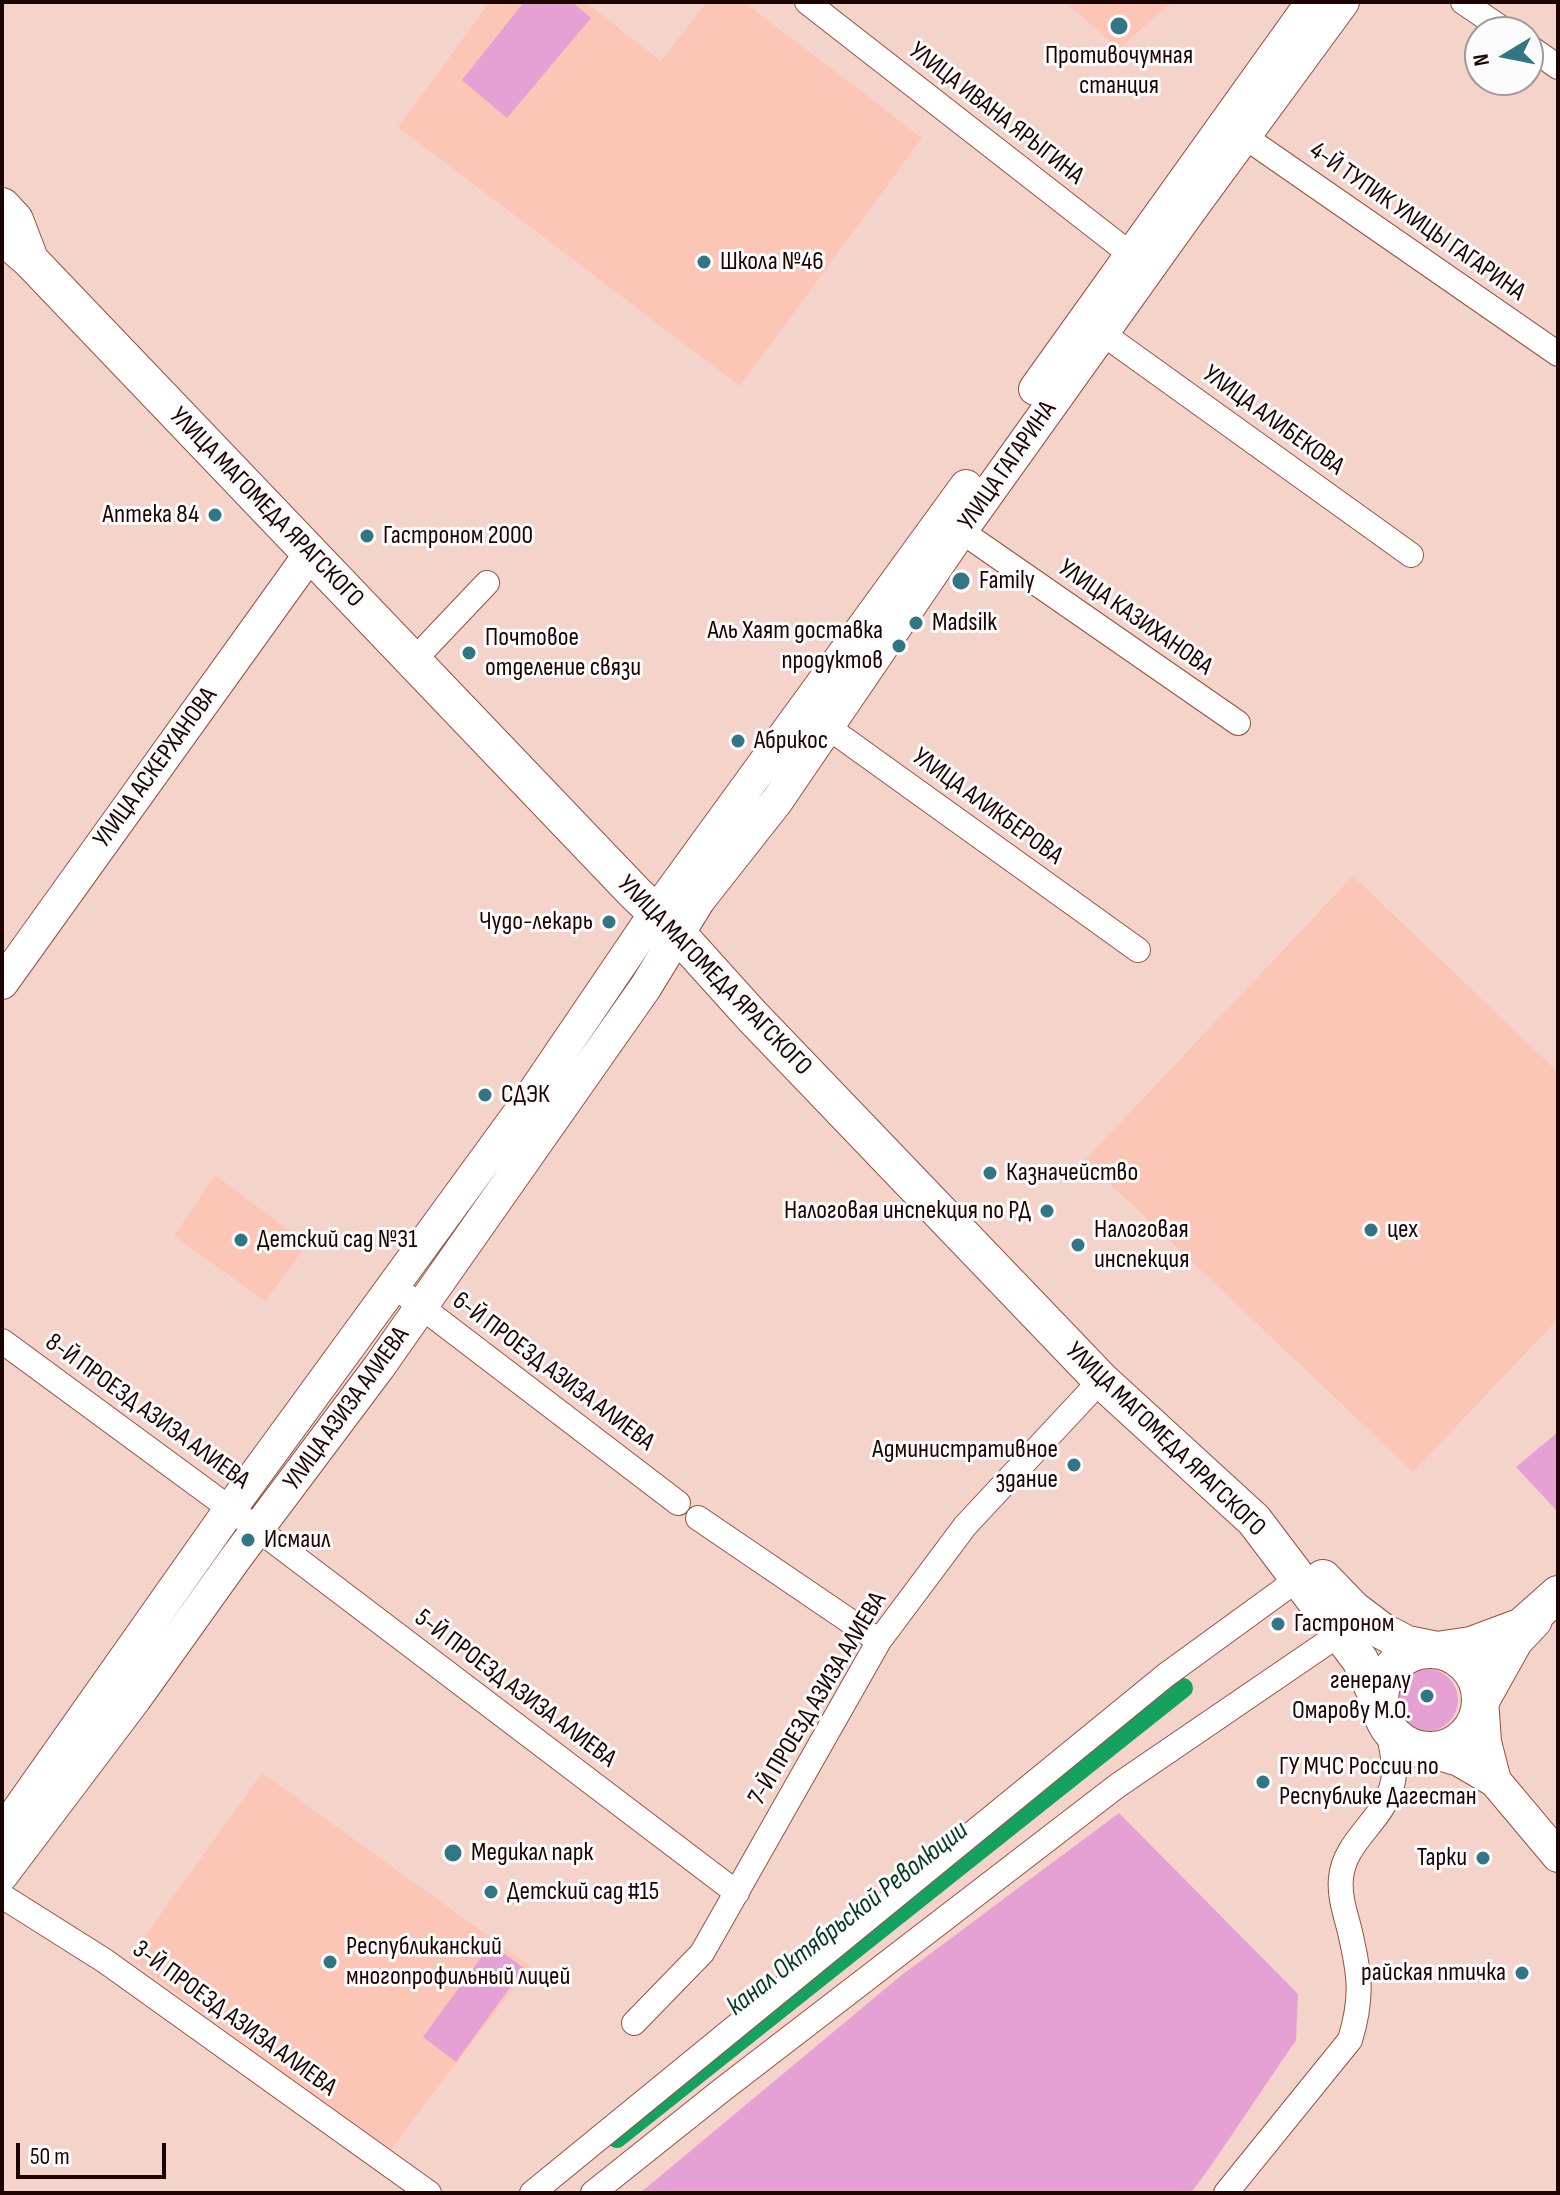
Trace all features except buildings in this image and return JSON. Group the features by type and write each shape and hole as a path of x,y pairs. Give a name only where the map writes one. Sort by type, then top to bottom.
{"main road":[{"name":"УЛИЦА ГАГАРИНА","path":"667,923 816,719 1140,262 1227,124 1312,2"},
{"name":"УЛИЦА ГАГАРИНА","path":"816,719 893,634 961,531 1102,333 1140,262 1189,212 1343,2"},
{"name":"УЛИЦА МАГОМЕДА ЯРАГСКОГО","path":"2,206 15,220 30,260"},
{"name":"УЛИЦА МАГОМЕДА ЯРАГСКОГО","path":"2,236 30,260 667,923 752,1016 1101,1380 1254,1520 1360,1660 1384,1716"},
{"name":"УЛИЦА АСКЕРХАНОВА","path":"2,983 310,554"},
{"name":"УЛИЦА АЗИЗА АЛИЕВА","path":"2,1875 379,1367 550,1127 645,988 667,923"},
{"name":"УЛИЦА АЗИЗА АЛИЕВА","path":"2,1833 231,1508 523,1108 667,923"},
{"path":"1254,1520 1382,1631 1407,1644 1457,1656 1468,1666 1478,1683 1482,1699 1485,1742 1495,1781"},
{"path":"1558,1596 1522,1626 1471,1645 1409,1654 1394,1665 1384,1679 1384,1716 1397,1739 1410,1746 1459,1760 1495,1781 1558,1856"},
{"path":"1425,1750 1445,1749 1463,1739 1474,1725 1482,1699 1515,1640 1558,1596"}],"street":[{"name":"УЛИЦА ИВАНА ЯРЫГИНА","path":"807,2 1140,262"},
{"path":"1463,2 1484,16"},
{"name":"4-Й ТУПИК УЛИЦЫ ГАГАРИНА","path":"1245,137 1558,354"},
{"name":"УЛИЦА АЛИБЕКОВА","path":"1102,333 1411,555"},
{"name":"УЛИЦА КАЗИХАНОВА","path":"961,531 1238,723"},
{"path":"413,661 487,583"},
{"name":"УЛИЦА АЛИКБЕРОВА","path":"816,719 1138,950"},
{"name":"6-Й ПРОЕЗД АЗИЗА АЛИЕВА","path":"394,1286 678,1503"},
{"name":"8-Й ПРОЕЗД АЗИЗА АЛИЕВА","path":"2,1341 259,1530"},
{"name":"7-Й ПРОЕЗД АЗИЗА АЛИЕВА","path":"634,2023 702,1953 879,1641 965,1526 1101,1380"},
{"path":"698,1518 879,1641"},
{"name":"5-Й ПРОЕЗД АЗИЗА АЛИЕВА","path":"259,1530 737,1893"},
{"path":"532,2193 1166,1675 1298,1579"},
{"path":"593,2193 1117,1786 1341,1633"},
{"path":"1226,2193 1350,2040 1358,2014 1360,1985 1341,1895 1341,1880 1348,1852 1380,1812 1392,1788 1394,1766 1384,1716"},
{"name":"3-Й ПРОЕЗД АЗИЗА АЛИЕВА","path":"2,1896 105,1961 429,2193"}],"shaded area":[{"name":"Школа №46","path":"490,2 585,2 661,61 707,2 744,2 922,138 740,386 398,127"},
{"path":"524,2 572,2 591,18 507,118 462,80"},
{"name":"Противочумная станция","path":"1065,2 1172,2 1119,49"},
{"name":"цех","path":"1353,876 1558,1072 1558,1319 1413,1472 1085,1160"},
{"name":"Детский сад №31","path":"215,1175 307,1244 265,1301 174,1236"},
{"path":"1558,1432 1558,1512 1516,1467"},
{"path":"1427,1669 1439,1671 1449,1678 1456,1688 1456,1712 1449,1722 1439,1729 1427,1731 1415,1729 1405,1722 1398,1712 1396,1700 1398,1688 1405,1678 1415,1671"},
{"name":"Республиканский многопрофильный лицей","path":"262,1773 530,1966 389,2152 129,1958"},
{"path":"1119,1813 1298,1994 1296,2040 1191,2193 640,2193 903,1974"},
{"path":"491,1944 524,1968 456,2062 423,2037"}],"waterway":[{"name":"канал Октябрьской Революции","path":"617,2138 1183,1688"}],"place":[{"name":"Противочумная станция","path":"1119,26"},
{"name":"Школа №46","path":"704,262"},
{"name":"Аптека 84","path":"215,515"},
{"name":"Гастроном 2000","path":"367,536"},
{"name":"Family","path":"961,581"},
{"name":"Madsilk","path":"916,623"},
{"name":"Аль Хаят доставка продуктов","path":"899,646"},
{"name":"Почтовое отделение связи","path":"469,653"},
{"name":"Абрикос","path":"738,741"},
{"name":"Чудо-лекарь","path":"609,922"},
{"name":"СДЭК","path":"485,1095"},
{"name":"Казначейство","path":"990,1173"},
{"name":"Налоговая инспекция по РД","path":"1047,1211"},
{"name":"цех","path":"1371,1230"},
{"name":"Детский сад №31","path":"241,1240"},
{"name":"Налоговая инспекция","path":"1078,1245"},
{"name":"Административное здание","path":"1074,1465"},
{"name":"Исмаил","path":"248,1540"},
{"name":"Гастроном","path":"1278,1624"},
{"name":"генералу Омарову М.О.","path":"1427,1696"},
{"name":"ГУ МЧС России по Республике Дагестан","path":"1263,1782"},
{"name":"Медикал парк","path":"453,1853"},
{"name":"Тарки","path":"1483,1858"},
{"name":"Детский сад #15","path":"491,1892"},
{"name":"Республиканский многопрофильный лицей","path":"330,1962"},
{"name":"райская птичка","path":"1522,1973"}]}
